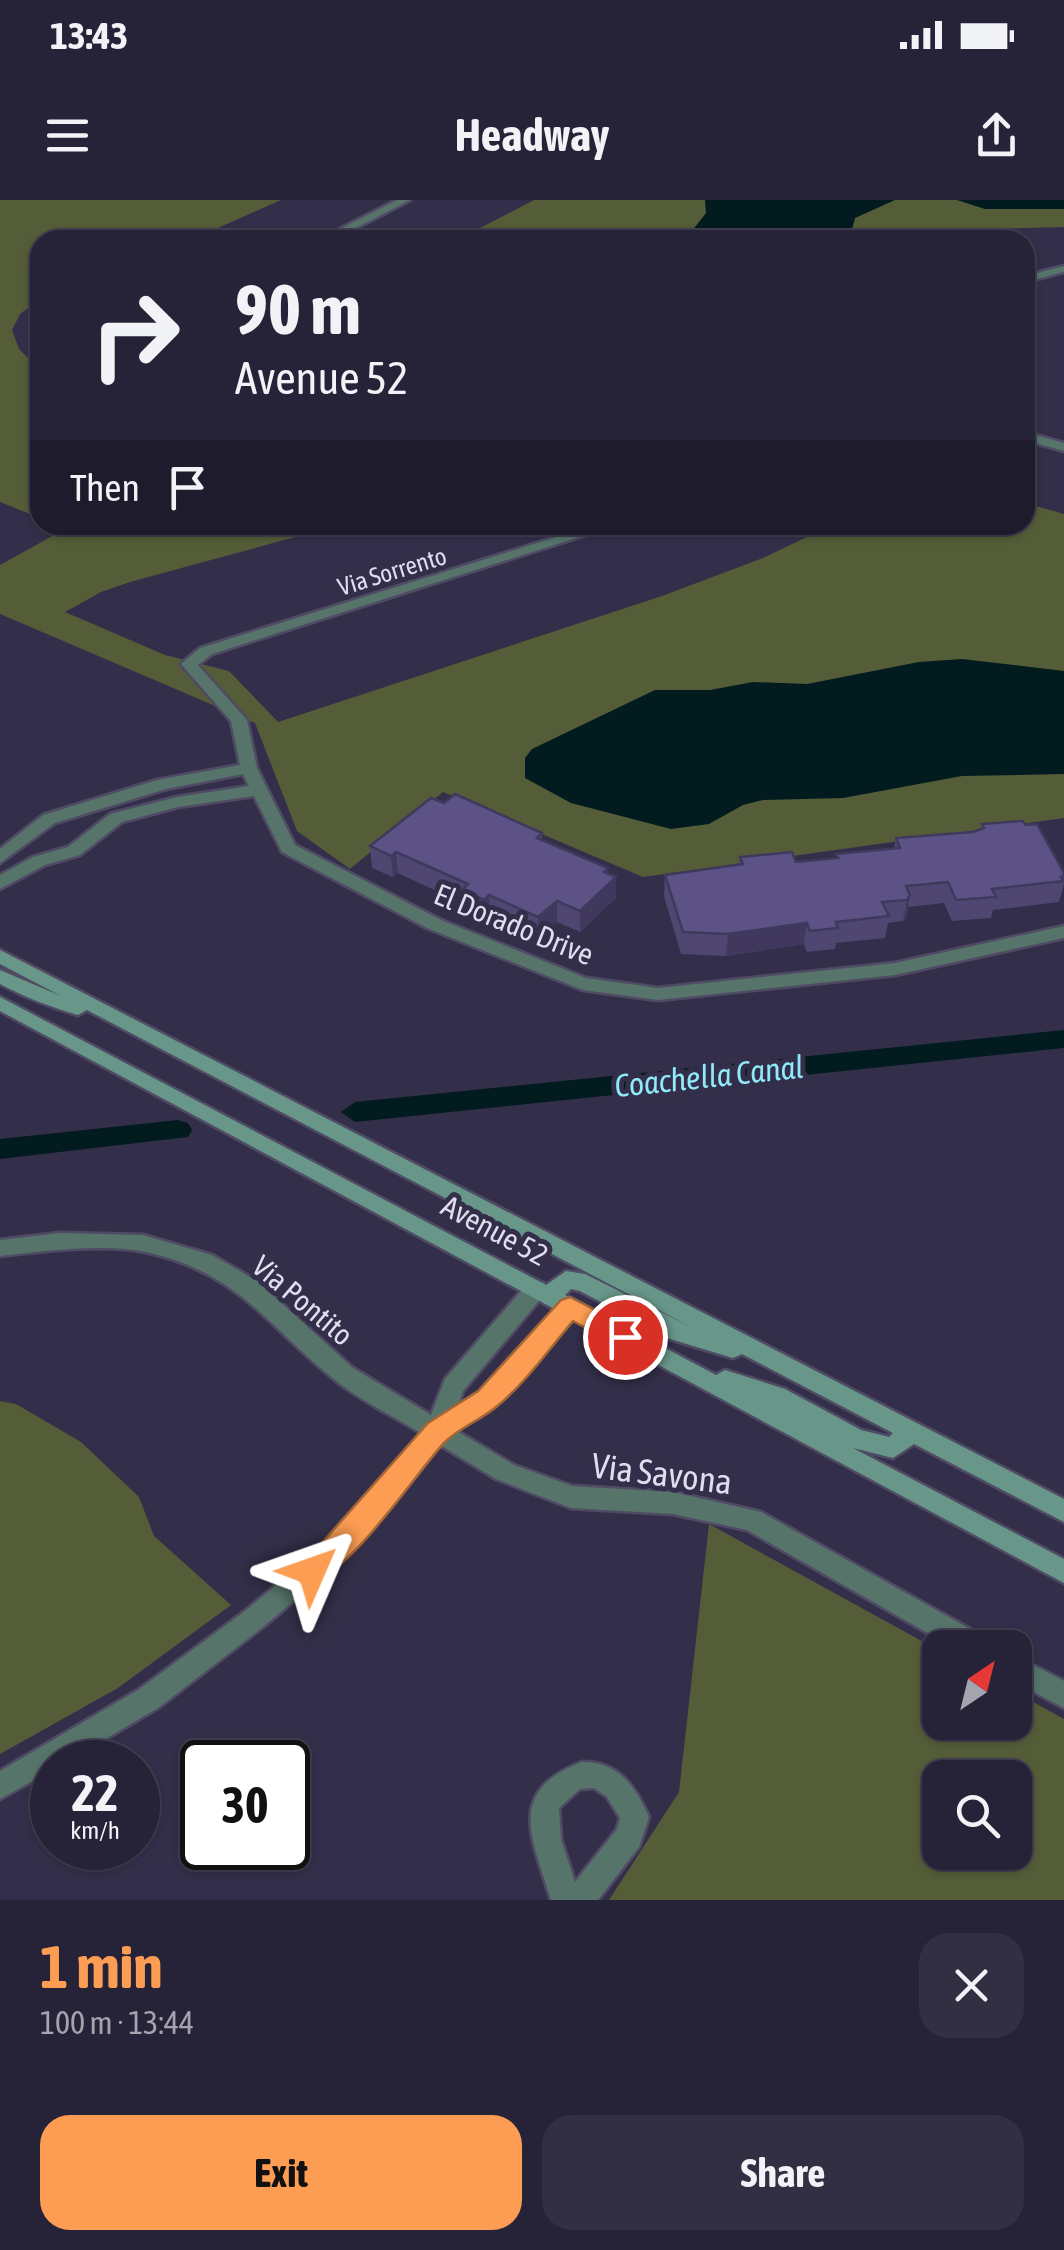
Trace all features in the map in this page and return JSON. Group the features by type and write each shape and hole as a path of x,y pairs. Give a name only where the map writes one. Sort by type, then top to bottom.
{"main road":[{"name":"Avenue 52","path":"0,956 1064,1512"},
{"path":"0,976 37,995 128,1023"},
{"name":"Avenue 52","path":"0,1003 1064,1572"},
{"path":"552,1298 566,1280 585,1283 678,1333 778,1362"},
{"path":"680,1366 777,1396 855,1438 894,1448 912,1432"}],"street":[{"path":"344,230 406,200"},
{"path":"1035,276 1064,269"},
{"path":"1035,439 1064,446"},
{"name":"Via Sorrento","path":"189,664 206,650 578,535"},
{"name":"El Dorado Drive","path":"189,664 239,720 249,768 288,848 434,924 583,984 658,994 855,973 1064,932"},
{"path":"0,858 49,820 163,784 249,768"},
{"path":"0,883 38,860 74,851 116,818 258,790"},
{"path":"73,814 98,833"},
{"name":"Via Pontito","path":"0,1248 60,1241 143,1243 204,1261 248,1287 346,1375 438,1431"},
{"path":"438,1431 453,1386 552,1298"},
{"path":"0,1786 148,1699 254,1620 341,1546 438,1431 488,1399 552,1298"},
{"name":"Via Savona","path":"438,1431 505,1472 571,1497 672,1503 752,1520 947,1630"},
{"path":"1032,1677 1064,1695"},
{"path":"566,1900 547,1839 544,1804 566,1782 582,1774 599,1775 616,1784 635,1817 630,1837 580,1900"}],"green space":[{"path":"0,200 281,200 214,230 30,230 30,306 20,314 12,330 19,349 30,360 30,514 0,502"},
{"path":"534,200 1064,200 1064,227 476,230"},
{"path":"1035,506 1064,514 1064,818 643,877 443,792 350,869 297,831 255,723 0,614 0,565 54,535 302,535 130,582 101,592 65,612 165,655 229,671 278,722 662,596 763,558 811,535 1035,535"},
{"path":"0,1401 16,1404 81,1442 139,1497 154,1536 231,1605 118,1688 0,1754"},
{"path":"709,1524 922,1641 922,1740 1032,1740 1032,1701 1064,1719 1064,1900 609,1900 679,1792"}],"shaded area":[{"path":"705,200 895,200 855,218 852,230 693,230 706,213"},
{"path":"957,200 1064,200 1064,209 985,209"},
{"path":"962,659 1064,671 1064,774 962,776 843,798 763,800 743,805 709,824 671,829 571,803 525,778 525,758 532,749 655,690 710,690 753,682 807,684 919,662"}],"building":[{"path":"455,794 542,833 537,838 608,868 604,872 616,877 580,911 557,901 538,917 489,895 484,900 462,890 468,884 396,852 391,856 370,846 431,798 444,803"},
{"path":"1023,821 1025,825 1037,824 1064,873 1064,881 992,889 996,897 956,900 948,882 906,886 910,895 907,900 882,902 889,916 836,922 838,928 810,931 807,923 728,934 683,932 665,875 743,864 740,857 792,852 796,862 838,858 836,854 900,848 896,838 973,832 984,828 982,824"}],"waterway":[{"name":"Coachella Canal","path":"355,1112 1064,1039"},
{"name":"Coachella Canal","path":"0,1149 178,1130"}],"route":[{"path":"312,1571 341,1546 438,1431 488,1399 570,1308 625,1337"}]}
